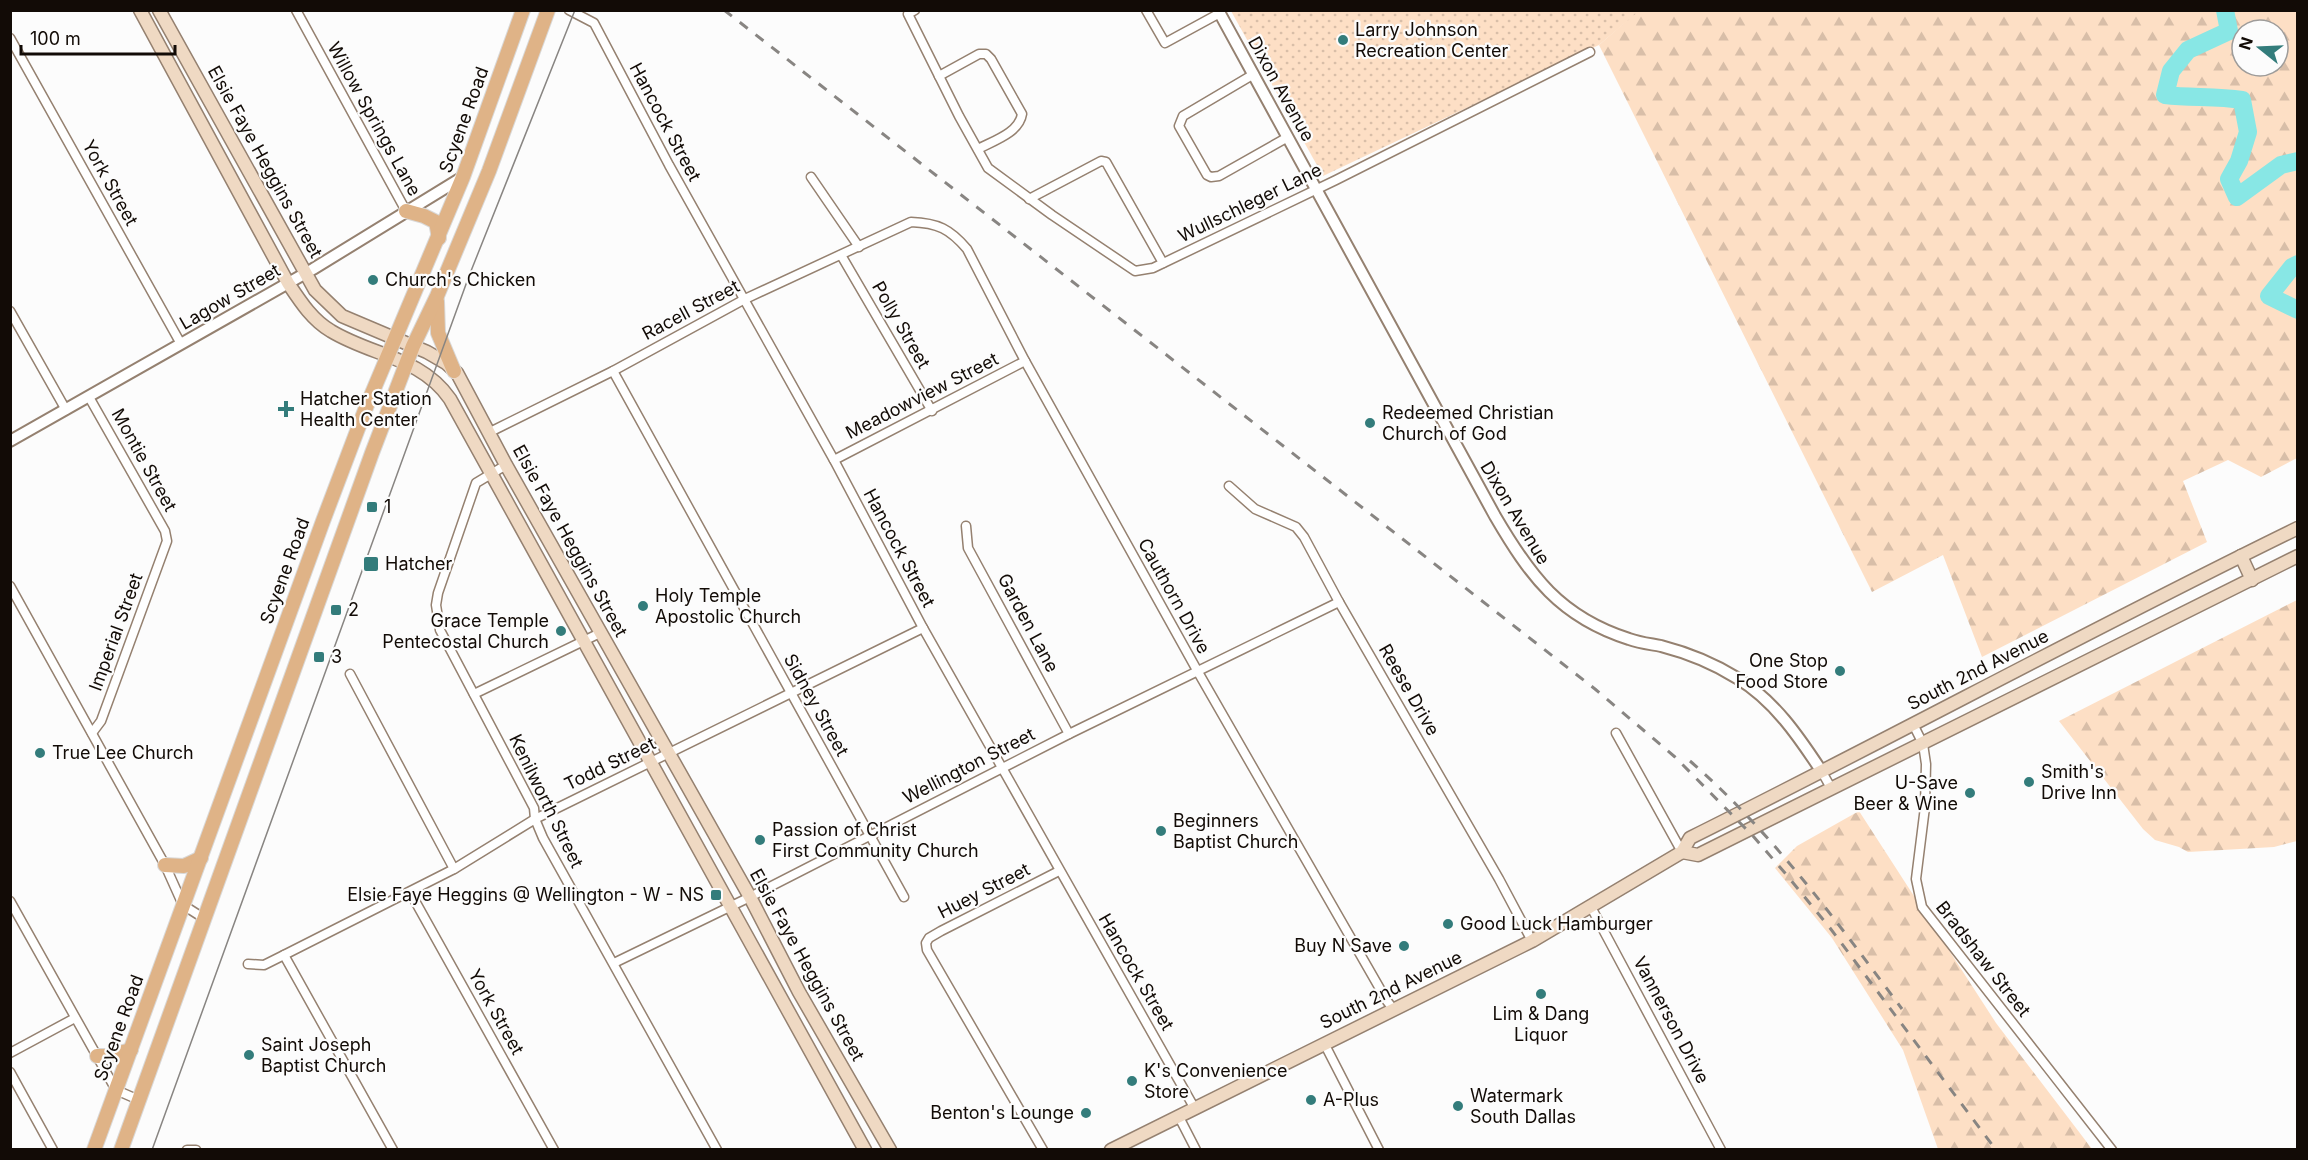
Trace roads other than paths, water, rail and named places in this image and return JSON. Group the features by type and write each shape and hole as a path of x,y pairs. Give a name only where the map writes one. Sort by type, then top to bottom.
{"main road":[{"name":"Elsie Faye Heggins Street","path":"140,10 288,283 303,306 331,331 433,378 445,391 866,1149"},
{"name":"Elsie Faye Heggins Street","path":"159,10 320,295 342,316 440,359 454,371 468,392 506,465 750,897 799,992 890,1149"},
{"name":"Scyene Road","path":"94,1149 365,410 463,177 523,10"},
{"path":"121,1149 372,453 413,346 437,296 489,171 548,10"},
{"path":"406,211 436,222 439,237"},
{"path":"437,296 438,333 454,371"},
{"name":"South 2nd Avenue","path":"1111,1149 1532,941 1682,852 1690,838 2298,528"},
{"path":"2241,556 2252,580"},
{"name":"South 2nd Avenue","path":"1682,852 1698,855 2298,556"},
{"path":"295,598 302,604 305,612 305,640"},
{"path":"165,865 184,866 201,858"},
{"path":"97,1056 108,1056 131,1050"}],"street":[{"name":"Willow Springs Lane","path":"296,10 406,211"},
{"name":"Hancock Street","path":"569,10 594,23 669,165 834,460 923,628 1195,1109"},
{"path":"1146,10 1165,43 1219,12"},
{"name":"Wullschleger Lane","path":"912,12 939,76 988,168 1029,199 1135,271 1143,271 1163,263 1590,52"},
{"name":"Dixon Avenue","path":"1219,12 1495,516 1532,575 1553,597 1600,629 1706,661 1739,679 1766,702 1794,731 1831,788"},
{"name":"York Street","path":"10,38 181,344"},
{"path":"939,76 979,54 986,54 1022,114 1021,121 1016,128 978,149"},
{"path":"1254,74 1183,116 1179,126 1211,177 1219,176 1288,137"},
{"path":"1029,199 1101,162 1106,162 1163,263"},
{"name":"Lagow Street","path":"10,441 306,273 463,177"},
{"path":"811,177 859,247"},
{"name":"Racell Street","path":"490,432 613,371 745,299 911,222"},
{"name":"Cauthorn Drive","path":"911,222 930,222 944,228 958,238 967,249 1025,362 1198,672 1394,1010"},
{"name":"Polly Street","path":"841,255 932,411"},
{"path":"10,311 66,410"},
{"name":"Meadowview Street","path":"834,460 1025,362"},
{"name":"Sidney Street","path":"613,371 904,897"},
{"name":"Montie Street","path":"89,397 165,531 167,541"},
{"name":"Kenilworth Street","path":"506,465 476,483 436,605 440,630 534,808 535,819 543,838 717,1149"},
{"name":"Reese Drive","path":"1229,486 1255,509 1296,526 1304,537 1532,941"},
{"name":"Garden Lane","path":"966,526 968,548 1069,734"},
{"name":"Imperial Street","path":"92,733 101,721 167,541"},
{"path":"10,586 165,865 183,905 205,919"},
{"name":"Wellington Street","path":"614,963 731,904 750,897 1069,734 1339,602"},
{"name":"Todd Street","path":"248,964 264,965 410,892 535,819 923,628"},
{"path":"474,694 600,633"},
{"path":"350,674 454,868"},
{"name":"Bradshaw Street","path":"1913,724 1923,744 1926,764 1925,807 1916,879 1922,907 2112,1149"},
{"path":"1616,734 1682,852"},
{"name":"Huey Street","path":"1043,1149 927,950 926,943 929,938 941,931 1059,871"},
{"name":"York Street","path":"410,892 554,1149"},
{"path":"10,901 14,915 116,1090 139,1100"},
{"name":"Vannerson Drive","path":"1591,907 1722,1149"},
{"path":"284,955 393,1149"},
{"path":"10,1053 75,1018"},
{"path":"1324,1043 1379,1149"},
{"path":"10,1072 53,1149"},
{"path":"1179,1117 1196,1149"}],"waterway":[{"path":"2225,10 2229,31 2188,50 2171,71 2165,95 2242,100 2248,132 2239,161 2229,179 2237,197 2281,165 2298,161"},
{"path":"2298,264 2292,267 2269,296 2298,310"}],"tram line":[{"path":"152,1150 469,276 575,10"}],"railway":[{"path":"724,10 1595,689 1675,757 1753,836 1830,928 1996,1150"},
{"path":"1690,761 1749,817 1776,848 1828,911 1902,1009"}],"place":[{"name":"Larry Johnson Recreation Center","path":"1343,40"},
{"name":"Church's Chicken","path":"373,280"},
{"name":"Hatcher Station Health Center","path":"286,409"},
{"name":"Redeemed Christian Church of God","path":"1370,423"},
{"name":"1","path":"372,507"},
{"name":"Hatcher","path":"371,564"},
{"name":"Holy Temple Apostolic Church","path":"643,606"},
{"name":"2","path":"336,610"},
{"name":"Grace Temple Pentecostal Church","path":"561,631"},
{"name":"3","path":"319,657"},
{"name":"One Stop Food Store","path":"1840,671"},
{"name":"True Lee Church","path":"40,753"},
{"name":"Smith's Drive Inn","path":"2029,782"},
{"name":"U-Save Beer & Wine","path":"1970,793"},
{"name":"Beginners Baptist Church","path":"1161,831"},
{"name":"Passion of Christ First Community Church","path":"760,840"},
{"name":"Elsie Faye Heggins @ Wellington - W - NS","path":"716,895"},
{"name":"Good Luck Hamburger","path":"1448,924"},
{"name":"Buy N Save","path":"1404,946"},
{"name":"Lim & Dang Liquor","path":"1541,994"},
{"name":"Saint Joseph Baptist Church","path":"249,1055"},
{"name":"K's Convenience Store","path":"1132,1081"},
{"name":"A-Plus","path":"1311,1100"},
{"name":"Watermark South Dallas","path":"1458,1106"},
{"name":"Benton's Lounge","path":"1086,1113"}]}
